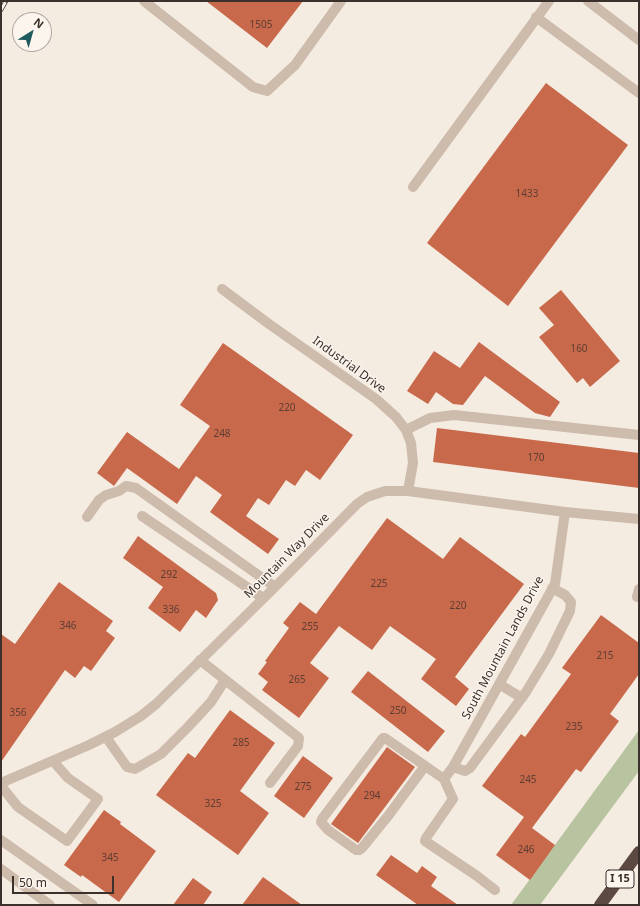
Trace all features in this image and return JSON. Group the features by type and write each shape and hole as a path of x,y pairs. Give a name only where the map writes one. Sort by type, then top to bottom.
{"highway":[{"name":"I 15","path":"600,905 639,852"}],"street":[{"path":"144,1 253,86 267,91 295,65 341,1"},
{"path":"413,187 549,1"},
{"path":"588,1 639,40"},
{"path":"536,18 639,93"},
{"name":"Industrial Drive","path":"222,289 376,399 396,417 406,430 411,442 413,463 408,491"},
{"path":"406,430 430,418 454,415 639,435"},
{"path":"87,517 99,500 106,495 119,491 126,486 136,488 275,587"},
{"name":"Mountain Way Drive","path":"1,784 106,737 141,716 156,704 357,504 367,498 385,491 408,491 565,512 639,519"},
{"name":"South Mountain Lands Drive","path":"444,780 453,767 555,584 565,512"},
{"path":"142,516 263,598"},
{"path":"453,767 465,771 470,768 522,698 549,654 570,611 571,602 565,596 552,588"},
{"path":"200,660 299,738 298,746 270,783"},
{"path":"106,737 127,767 135,768 161,754 210,702 225,680"},
{"path":"499,684 522,698"},
{"path":"425,766 388,816 359,850 356,850 328,830 321,822 383,738 385,738 425,766 444,780 453,799 425,841 495,890"},
{"path":"1,784 18,807 67,842 98,799 68,778 53,761"},
{"path":"1,840 93,905"},
{"path":"1,869 50,905"}],"green space":[{"path":"639,730 639,771 540,905 511,905"}],"building":[{"path":"206,1 303,1 267,48"},
{"path":"546,83 628,145 508,306 427,243"},
{"path":"561,290 620,361 590,387 583,378 577,383 539,337 554,325 539,308"},
{"path":"479,342 560,402 550,417 535,413 485,376 463,405 453,404 436,392 428,404 407,391 434,351 460,368"},
{"path":"223,343 353,435 320,480 306,470 295,486 286,480 269,505 258,498 246,516 279,539 268,554 210,512 222,495 196,476 177,504 127,468 114,486 97,473 127,432 179,469 210,426 180,405"},
{"path":"437,428 639,453 639,488 433,462"},
{"path":"387,518 443,559 460,537 524,584 455,677 469,689 456,706 421,679 436,659 390,626 372,650 339,626 310,663 329,678 299,718 262,690 268,682 258,674 267,662 265,661 289,628 283,623 300,602 316,614"},
{"path":"138,536 216,593 218,600 206,618 196,610 180,632 148,608 163,587 123,558"},
{"path":"59,582 113,621 106,631 115,638 91,671 84,666 75,678 65,670 1,762 1,634 15,644"},
{"path":"601,615 639,643 639,674 610,714 619,721 581,772 576,769 532,828 555,845 530,880 496,855 524,817 482,786 521,734 525,737 571,674 562,668"},
{"path":"368,671 445,731 428,752 351,692"},
{"path":"230,710 275,743 240,791 269,813 238,855 156,795 188,753 195,758"},
{"path":"387,747 415,767 358,843 331,824"},
{"path":"303,756 333,778 304,818 274,796"},
{"path":"104,810 156,851 119,902 82,875 81,877 64,865"},
{"path":"391,855 417,873 422,866 437,877 431,886 458,905 418,905 376,875"},
{"path":"263,877 302,905 242,905"},
{"path":"193,878 212,892 203,905 173,905"}],"railway":[{"path":"1,10 6,1"}]}
